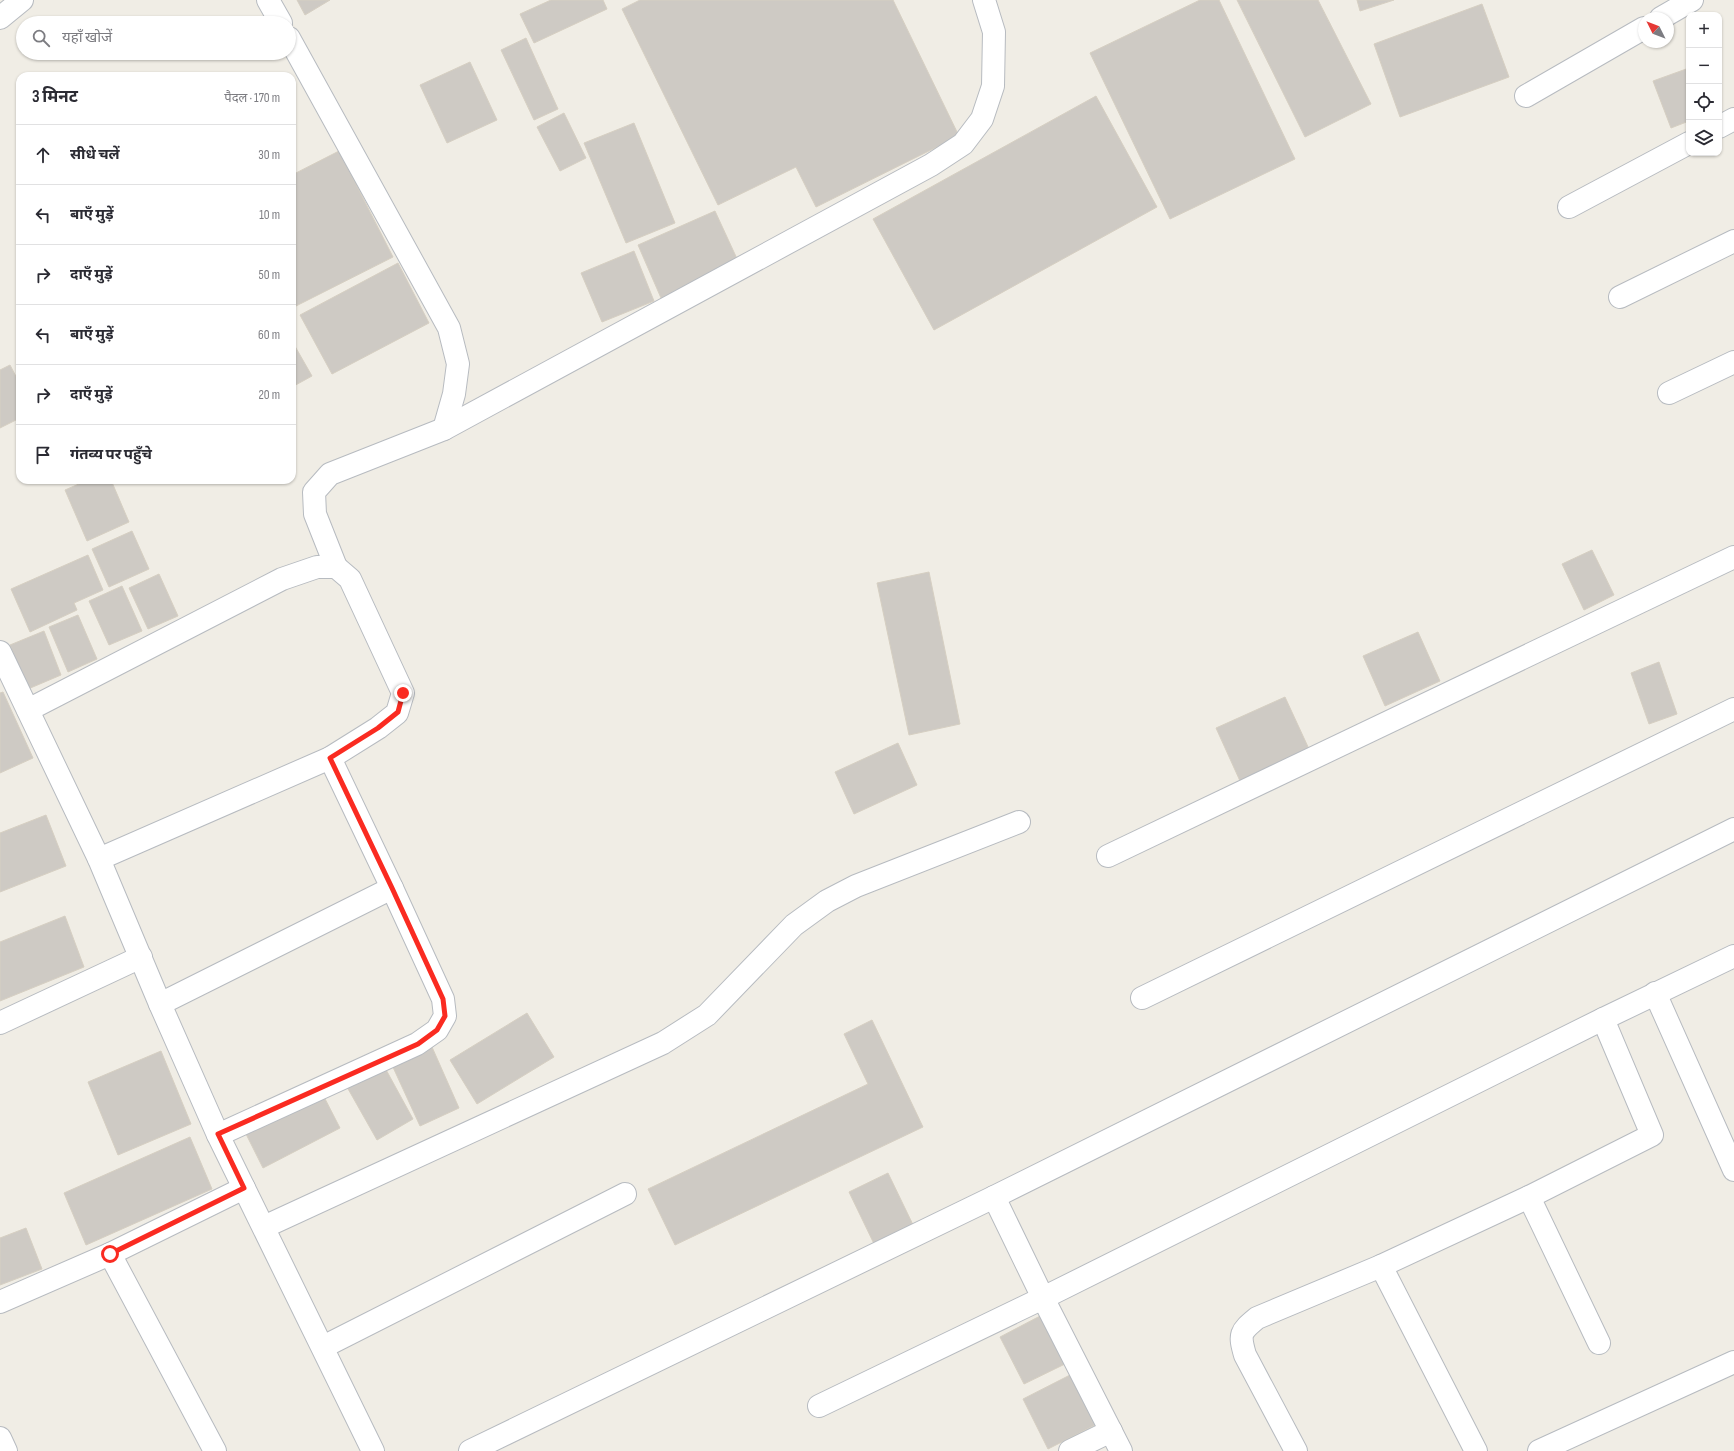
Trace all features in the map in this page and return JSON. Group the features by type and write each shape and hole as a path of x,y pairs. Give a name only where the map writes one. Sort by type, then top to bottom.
{"street":[{"path":"0,18 22,0"},
{"path":"268,0 277,16"},
{"path":"99,859 330,758 378,728 398,712 403,693 350,579 336,567 315,514 314,492 330,474 444,429 931,165 963,144 982,119 992,86 994,32 984,0"},
{"path":"1671,12 1692,0"},
{"path":"1526,96 1638,31"},
{"path":"296,51 449,328 458,364 454,394 444,429"},
{"path":"1722,125 1734,119"},
{"path":"1569,207 1686,145"},
{"path":"1620,297 1734,241"},
{"path":"1669,393 1734,362"},
{"path":"1108,856 1734,557"},
{"path":"28,710 282,579 317,567 336,567"},
{"path":"2,660 28,710 99,859 160,1004 218,1134 373,1451"},
{"path":"1142,998 1734,710"},
{"path":"218,1134 418,1044 437,1030 445,1016 443,999 330,758"},
{"path":"264,1227 663,1043 707,1015 794,925 827,901 856,886 1019,822"},
{"path":"470,1451 994,1197 1734,829"},
{"path":"160,1004 392,888"},
{"path":"819,1406 1043,1298 1655,993 1734,956"},
{"path":"0,1024 141,957"},
{"path":"1655,993 1734,1170"},
{"path":"1296,1451 1245,1355 1241,1340 1244,1329 1257,1318 1381,1266 1529,1197 1652,1135 1603,1019"},
{"path":"0,1302 110,1254 244,1188"},
{"path":"323,1347 625,1194"},
{"path":"994,1197 1043,1298 1121,1451"},
{"path":"1529,1197 1599,1343"},
{"path":"110,1254 215,1451"},
{"path":"1381,1266 1476,1451"},
{"path":"1538,1451 1734,1362"},
{"path":"1070,1451 1111,1431"},
{"path":"0,1438 6,1451"}],"building":[{"path":"297,0 330,0 305,15"},
{"path":"551,0 603,0 607,9 534,43 520,14"},
{"path":"640,0 893,0 959,136 816,207 796,167 718,205 622,9"},
{"path":"1200,0 1219,0 1295,159 1170,219 1090,53"},
{"path":"1237,0 1318,0 1371,104 1305,137"},
{"path":"1357,0 1394,0 1360,11"},
{"path":"1482,4 1509,77 1400,117 1374,44"},
{"path":"526,38 558,109 534,120 501,50"},
{"path":"470,62 497,120 447,143 420,85"},
{"path":"1686,69 1686,122 1671,128 1653,81"},
{"path":"1096,96 1157,207 934,330 873,219"},
{"path":"564,113 586,158 560,171 537,127"},
{"path":"634,123 675,223 626,243 584,143"},
{"path":"339,151 393,257 296,306 296,173"},
{"path":"715,211 739,263 661,298 638,245"},
{"path":"634,251 654,301 602,322 581,273"},
{"path":"398,263 429,323 332,374 300,315"},
{"path":"296,348 312,376 296,385"},
{"path":"10,365 16,376 16,420 0,428 0,370"},
{"path":"79,484 113,484 129,522 87,541 65,490"},
{"path":"132,531 149,569 109,587 92,549"},
{"path":"1592,550 1614,595 1584,610 1562,564"},
{"path":"88,555 103,590 74,603 77,610 30,632 11,589"},
{"path":"929,572 960,724 909,735 877,583"},
{"path":"159,574 178,616 148,629 129,588"},
{"path":"122,586 142,631 109,645 89,601"},
{"path":"78,615 97,659 68,672 49,627"},
{"path":"44,631 61,675 28,689 10,645"},
{"path":"1418,632 1440,681 1385,706 1363,656"},
{"path":"1659,662 1677,714 1649,724 1631,673"},
{"path":"3,692 33,758 0,773 0,693"},
{"path":"1285,697 1309,749 1240,781 1216,728"},
{"path":"898,743 917,785 854,814 835,772"},
{"path":"46,815 66,866 0,892 0,833"},
{"path":"65,916 84,967 0,1001 0,942"},
{"path":"527,1013 554,1057 477,1104 450,1060"},
{"path":"872,1020 923,1127 675,1245 648,1189 868,1084 844,1034"},
{"path":"432,1047 459,1108 420,1126 392,1065"},
{"path":"161,1051 191,1124 118,1155 88,1082"},
{"path":"384,1066 413,1119 377,1140 347,1087"},
{"path":"321,1091 340,1128 263,1168 245,1132"},
{"path":"190,1137 212,1189 86,1245 64,1193"},
{"path":"888,1173 916,1231 877,1250 849,1192"},
{"path":"26,1228 42,1269 0,1285 0,1238"},
{"path":"1042,1315 1067,1363 1024,1384 1000,1337"},
{"path":"1072,1374 1097,1424 1048,1449 1023,1399"}],"route":[{"path":"110,1254 244,1188 218,1134 418,1044 437,1030 445,1016 443,999 330,758 378,728 398,712 403,693"}]}
